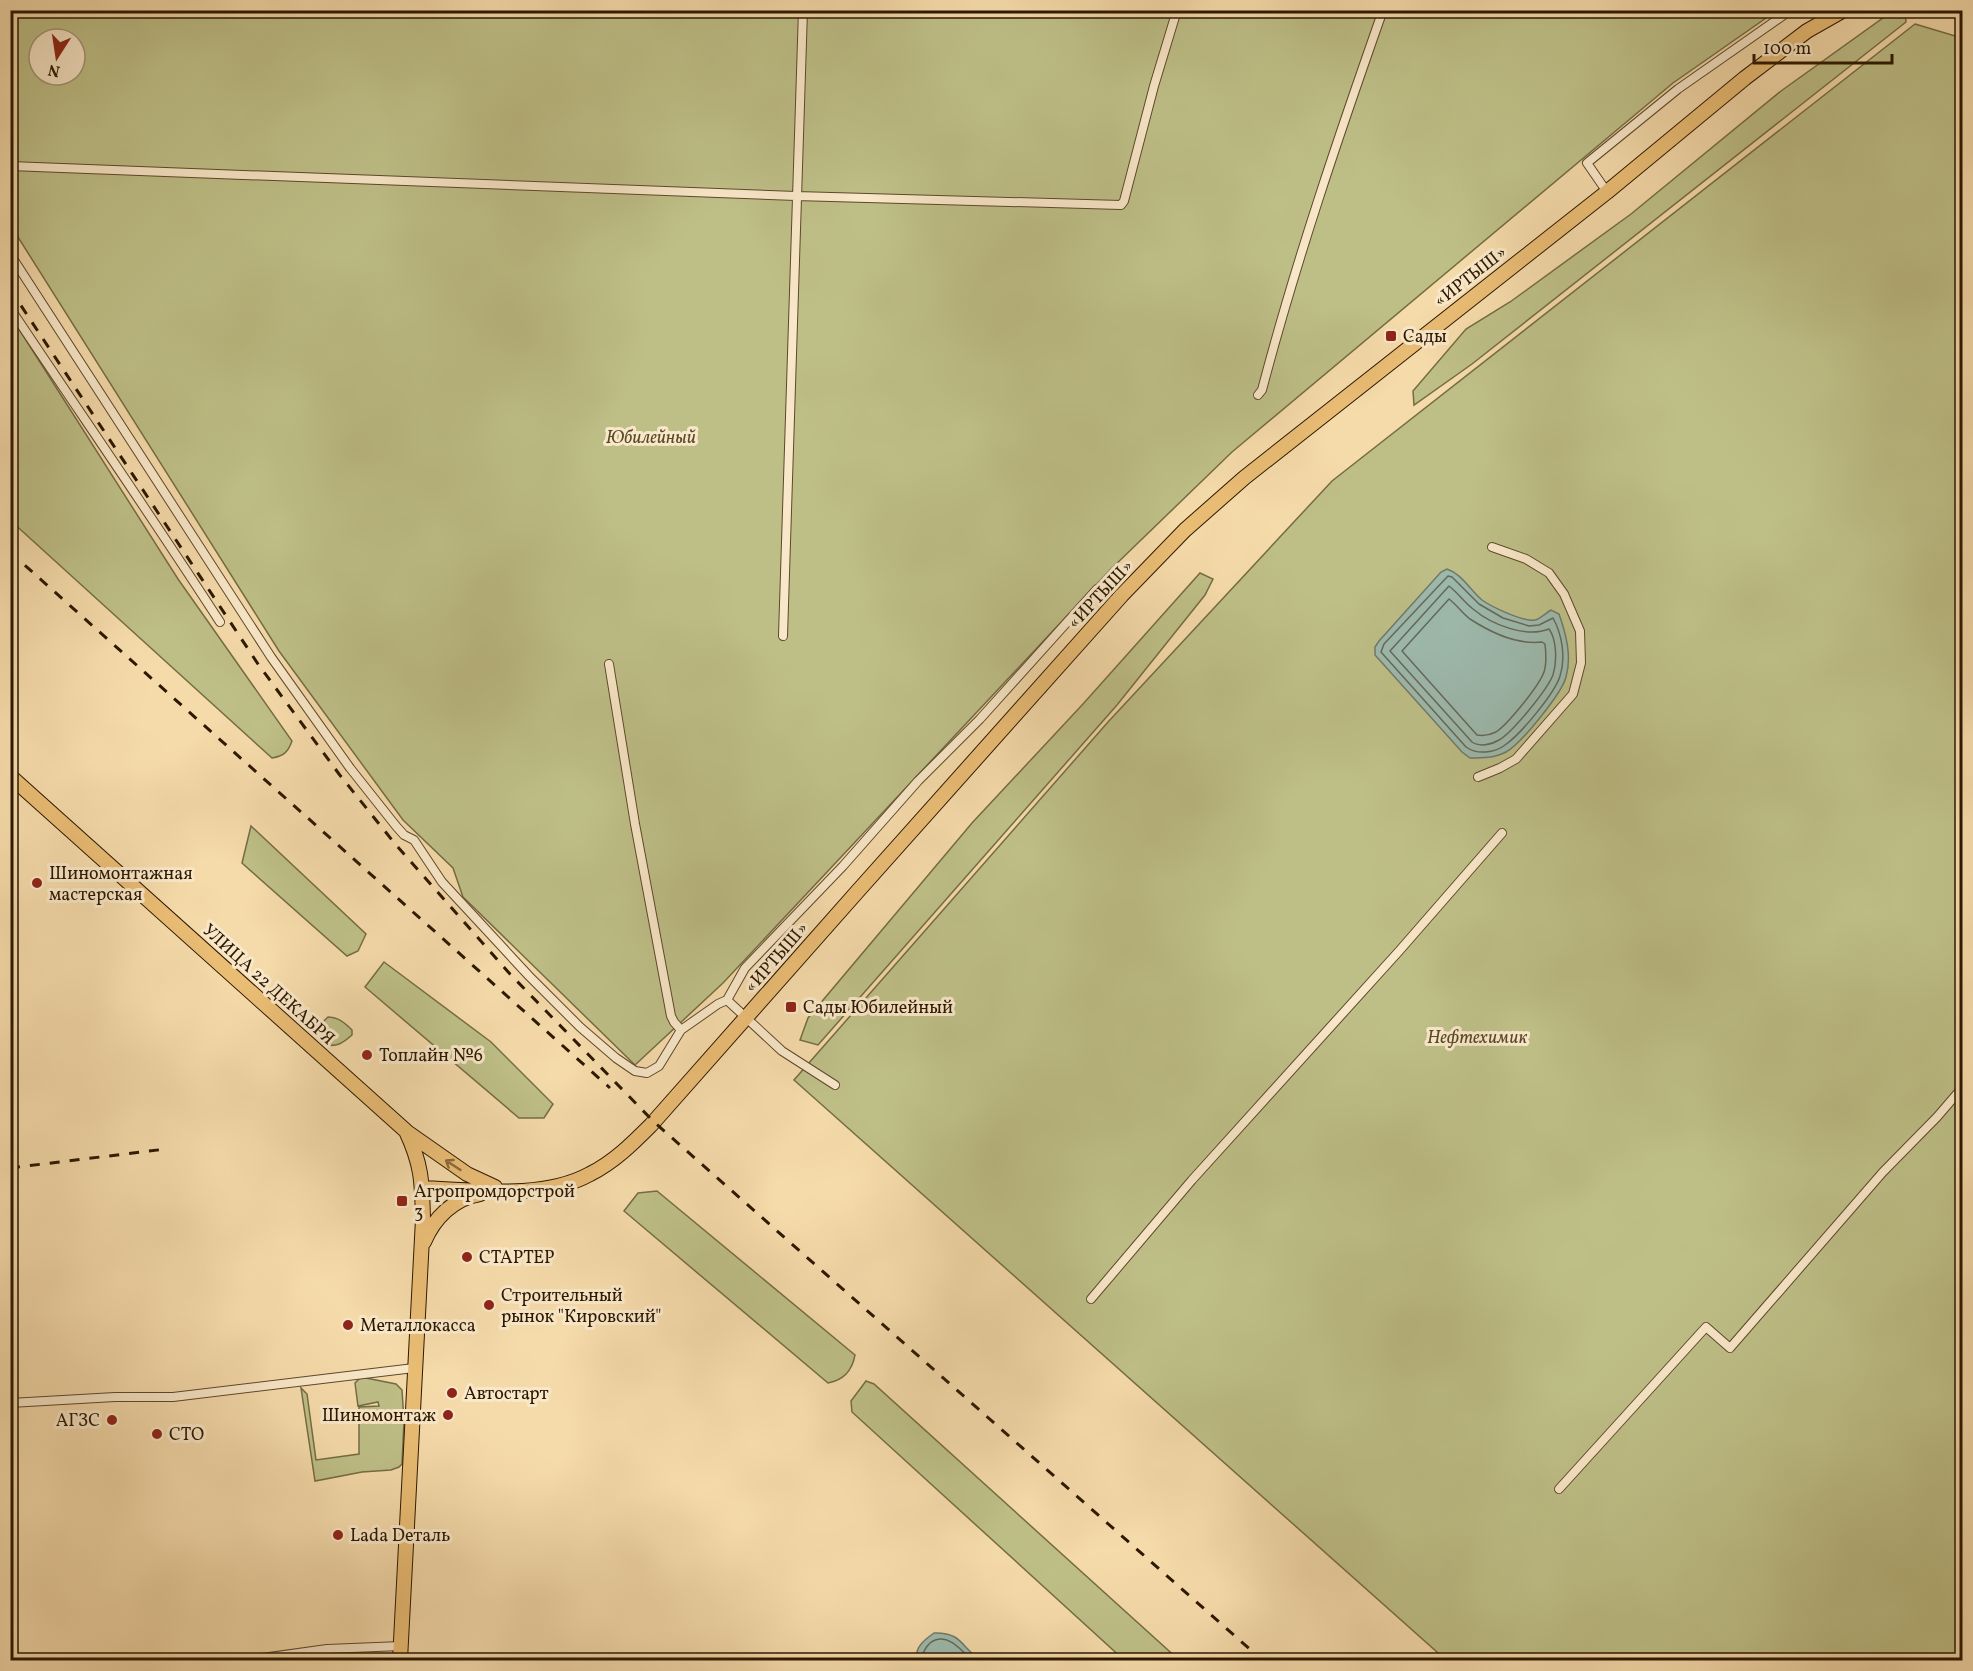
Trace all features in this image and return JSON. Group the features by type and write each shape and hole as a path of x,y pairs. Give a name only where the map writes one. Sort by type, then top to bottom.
{"main road":[{"name":"«ИРТЫШ»","path":"422,1188 506,1191 560,1186 589,1175 616,1158 651,1125 1091,629 1185,531 1253,470 1607,192 1745,78 1807,31 1844,10"},
{"name":"УЛИЦА 22 ДЕКАБРЯ","path":"10,776 406,1131 417,1153 422,1188 421,1252 400,1660"},
{"path":"406,1131 467,1174 506,1191"},
{"path":"421,1252 431,1227 444,1212 457,1202 475,1195 506,1191"}],"street":[{"path":"783,636 803,10"},
{"path":"10,166 796,196 1121,205 1177,10"},
{"path":"1258,395 1262,390 1286,302 1383,10"},
{"path":"1607,192 1587,163 1678,89 1791,10"},
{"path":"10,254 271,657 350,768 396,826 404,835 414,840 442,882 529,976 580,1027 635,1071 647,1073 659,1066 681,1030 727,1000 745,968 843,866 918,781 980,719 1097,589"},
{"path":"10,308 220,622"},
{"path":"1478,777 1516,759 1574,694 1581,663 1580,631 1564,594 1549,573 1526,559 1492,547"},
{"path":"609,664 669,1007 674,1023 681,1030"},
{"path":"1091,1299 1192,1180 1400,950 1502,833"},
{"path":"727,1000 782,1051 835,1085"},
{"path":"1559,1489 1706,1327 1730,1348 1883,1172 1962,1088"},
{"path":"10,1403 115,1397 173,1397 414,1368"},
{"path":"248,1660 327,1649 401,1646"}],"green space":[{"name":"Юбилейный","path":"11,11 1776,11 1673,83 1232,452 1110,570 723,983 635,1065 463,897 453,868 403,820 279,651 11,226"},
{"path":"1905,13 1906,22 1472,364 1414,405 1413,391 1466,329 1510,302 1631,214 1781,91 1883,18"},
{"name":"Нефтехимик","path":"1915,24 1962,38 1962,1660 1446,1660 794,1080 1108,722 1332,481"},
{"path":"10,315 178,579 292,741 283,755 272,758 11,521"},
{"path":"1200,573 1213,579 1205,595 1117,705 818,1045 800,1040 808,1018 972,823 1083,704"},
{"path":"251,826 366,934 358,951 347,956 242,863"},
{"path":"384,962 491,1042 553,1104 544,1118 519,1118 365,987"},
{"path":"328,1017 344,1023 352,1030 352,1035 339,1044 324,1044 318,1037 318,1030"},
{"path":"657,1191 855,1355 852,1366 846,1374 839,1380 828,1383 624,1211 638,1193"},
{"path":"361,1377 396,1384 402,1390 404,1421 402,1464 391,1470 362,1472 315,1481 301,1388 307,1394 316,1460 359,1454 359,1407 379,1406 378,1402 358,1406 355,1383"},
{"path":"866,1381 874,1384 1179,1660 1124,1660 852,1412 851,1401"}],"water":[{"path":"1447,569 1462,578 1482,600 1493,606 1530,620 1537,619 1551,610 1559,614 1564,629 1568,669 1563,684 1531,729 1513,747 1498,755 1470,758 1462,752 1375,655 1375,647 1379,641 1441,572"},
{"path":"934,1633 952,1636 983,1660 917,1660 918,1648"}],"railway":[{"path":"10,289 258,664 339,774 396,845 510,974 654,1122 1262,1660"},
{"path":"10,552 610,1088"},
{"path":"10,1168 166,1149"}],"place":[{"name":"Сады","path":"1391,336"},
{"name":"Шиномонтажная мастерская","path":"37,883"},
{"name":"Сады Юбилейный","path":"791,1007"},
{"name":"Топлайн №6","path":"367,1055"},
{"name":"Агропромдорстрой 3","path":"402,1201"},
{"name":"СТАРТЕР","path":"467,1257"},
{"name":"Строительный рынок \"Кировский\"","path":"489,1305"},
{"name":"Металлокасса","path":"348,1325"},
{"name":"Автостарт","path":"452,1393"},
{"name":"Шиномонтаж","path":"448,1415"},
{"name":"АГЗС","path":"112,1420"},
{"name":"СТО","path":"157,1434"},
{"name":"Lada Dеталь","path":"338,1535"}]}
